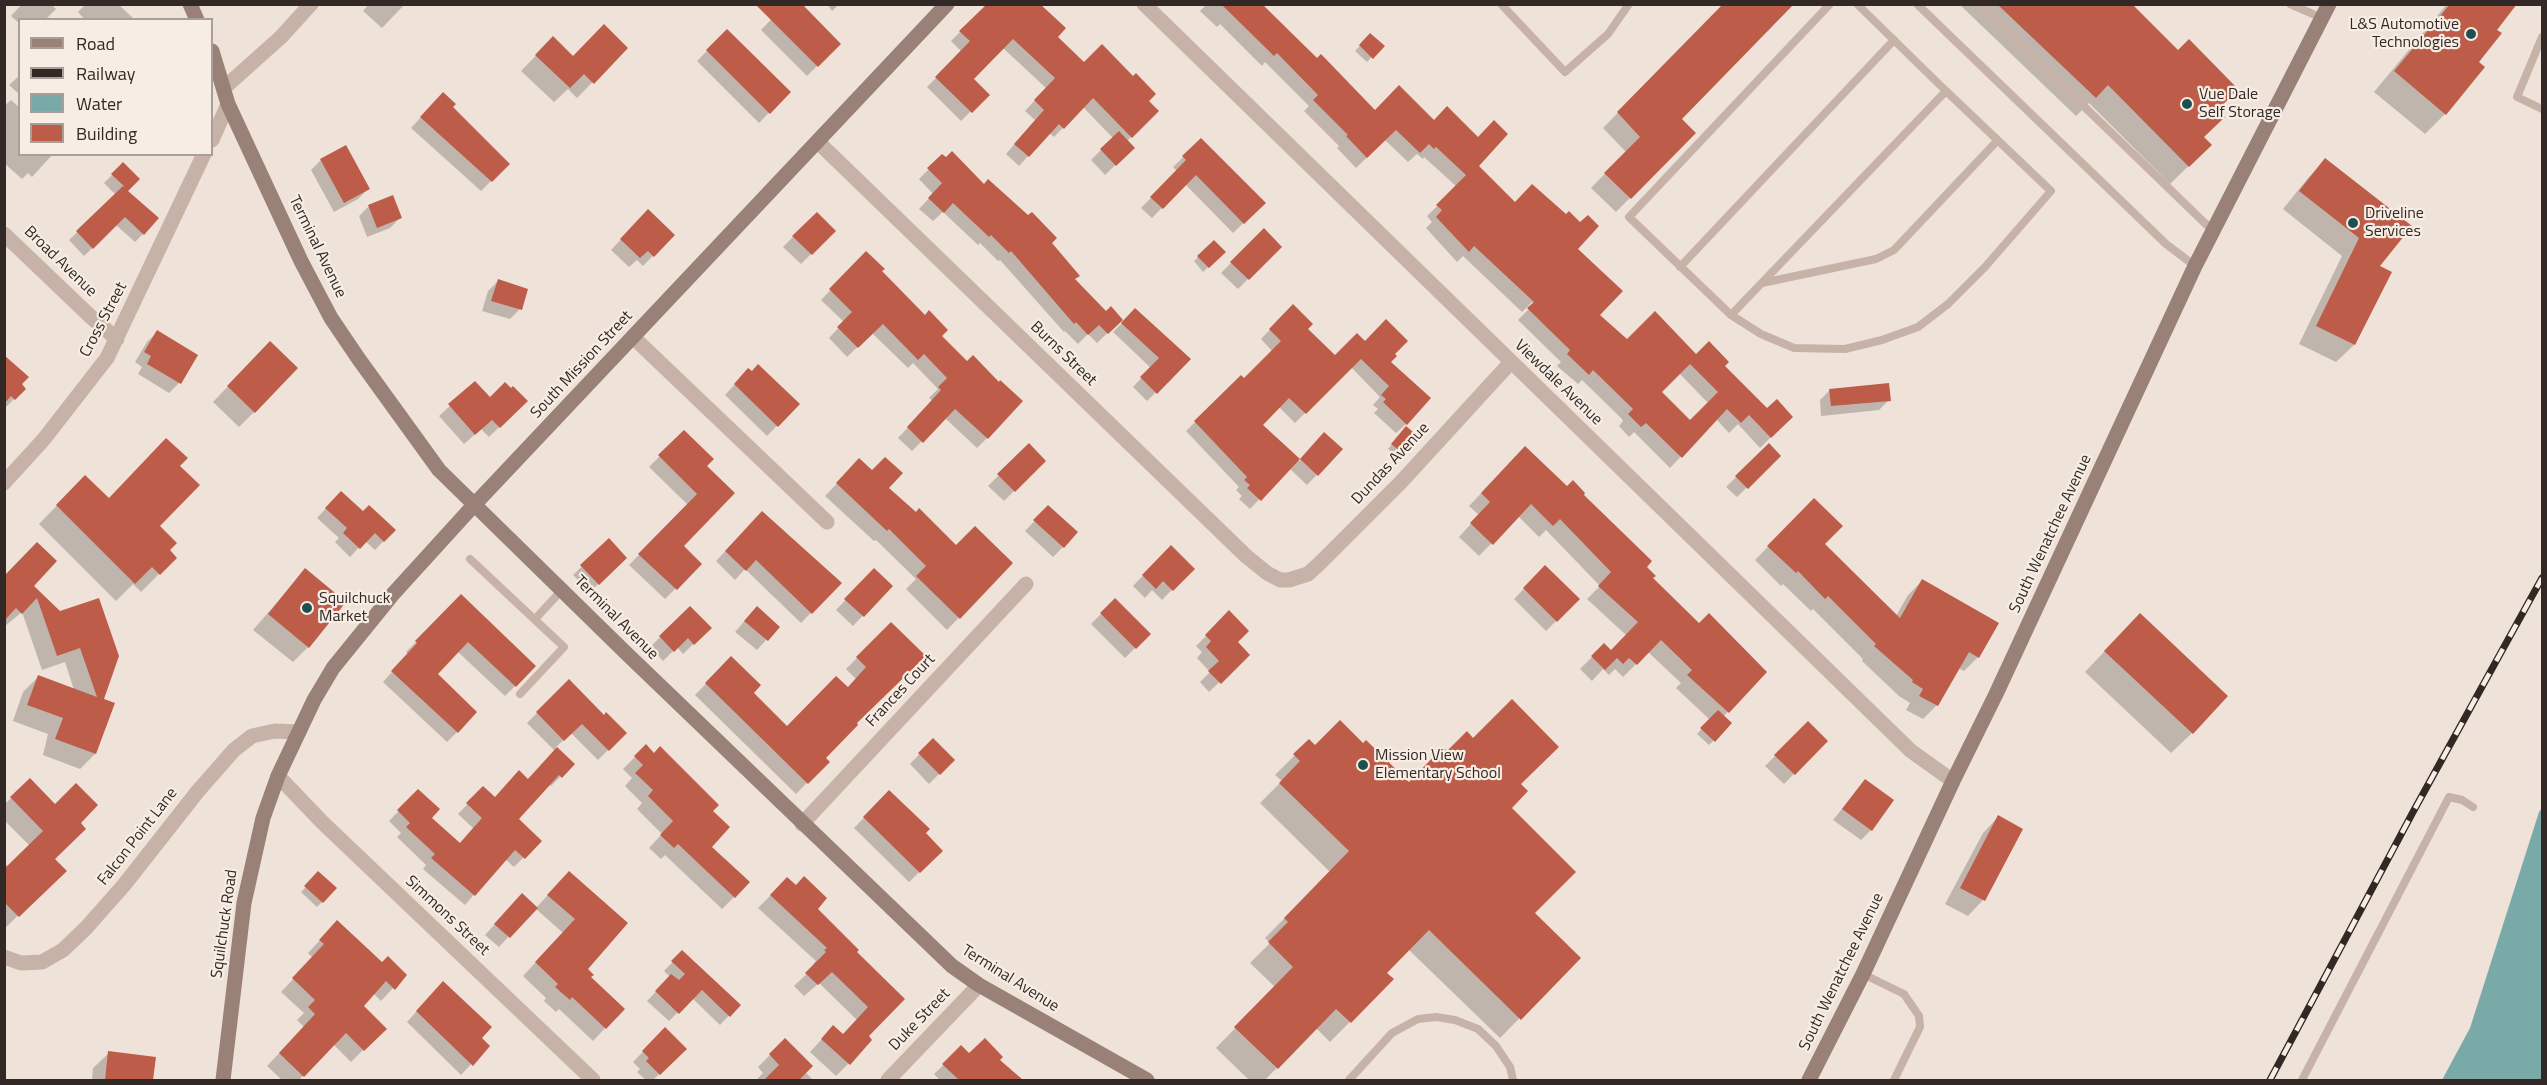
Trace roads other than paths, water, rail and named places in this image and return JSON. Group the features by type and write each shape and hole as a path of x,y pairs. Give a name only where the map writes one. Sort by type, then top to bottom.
{"main road":[{"path":"190,4 196,18"},
{"name":"South Mission Street","path":"278,776 314,700 363,628 474,505 947,4"},
{"name":"South Wenatchee Avenue","path":"1809,1080 1863,974 1996,694 2194,266 2325,11"},
{"name":"Terminal Avenue","path":"213,54 228,104 331,318 439,470 802,824 952,966 979,985 1147,1080"},
{"name":"Squilchuck Road","path":"223,1080 244,903 263,818 278,776"}],"street":[{"path":"224,88 280,37 311,4"},
{"name":"Viewdale Avenue","path":"1144,4 1911,751 1953,781"},
{"path":"213,138 228,104"},
{"name":"Burns Street","path":"818,142 1246,556 1267,573 1280,580 1289,580"},
{"name":"Cross Street","path":"4,483 51,430 107,358 203,156"},
{"name":"Broad Avenue","path":"4,234 117,339"},
{"path":"633,337 827,522"},
{"name":"Dundas Avenue","path":"1289,580 1308,574 1320,563 1402,481 1511,362"},
{"name":"Frances Court","path":"802,824 1026,584"},
{"name":"Falcon Point Lane","path":"4,957 21,963 42,962 63,950 86,928 116,893 198,790 234,750 252,736 275,731 299,732"},
{"name":"Simmons Street","path":"278,776 322,822 593,1080"},
{"name":"Duke Street","path":"888,1080 979,985"}],"lane":[{"path":"1501,4 1565,72 1608,34 1629,4"},
{"path":"1825,6 1629,217 1731,315 1761,334 1794,348 1845,348 1882,340 1918,327 1948,304 1985,267 2050,191 1857,4"},
{"path":"1917,4 2166,244 2194,266"},
{"path":"1978,4 2213,231"},
{"path":"2290,4 2325,11"},
{"path":"2542,37 2517,97 2542,109"},
{"path":"1680,267 1894,40"},
{"path":"1731,315 1946,91"},
{"path":"1762,283 1876,259 1894,250 1997,141"},
{"path":"470,559 564,647 520,694"},
{"path":"534,619 562,590"},
{"path":"2302,1080 2449,797 2462,800 2473,807"},
{"path":"1863,974 1904,994 1919,1016 1920,1027 1894,1080"},
{"path":"1348,1080 1392,1033 1418,1019 1436,1017 1455,1020 1478,1029 1496,1046 1510,1066 1514,1080"}],"water":[{"path":"2542,808 2542,1080 2442,1080 2470,1028"}],"railway":[{"path":"2270,1080 2413,812 2542,578"}],"place":[{"name":"L&S Automotive Technologies","path":"2471,34"},
{"name":"Vue Dale Self Storage","path":"2187,104"},
{"name":"Driveline Services","path":"2353,223"},
{"name":"Squilchuck Market","path":"307,608"},
{"name":"Mission View Elementary School","path":"1363,765"}]}
